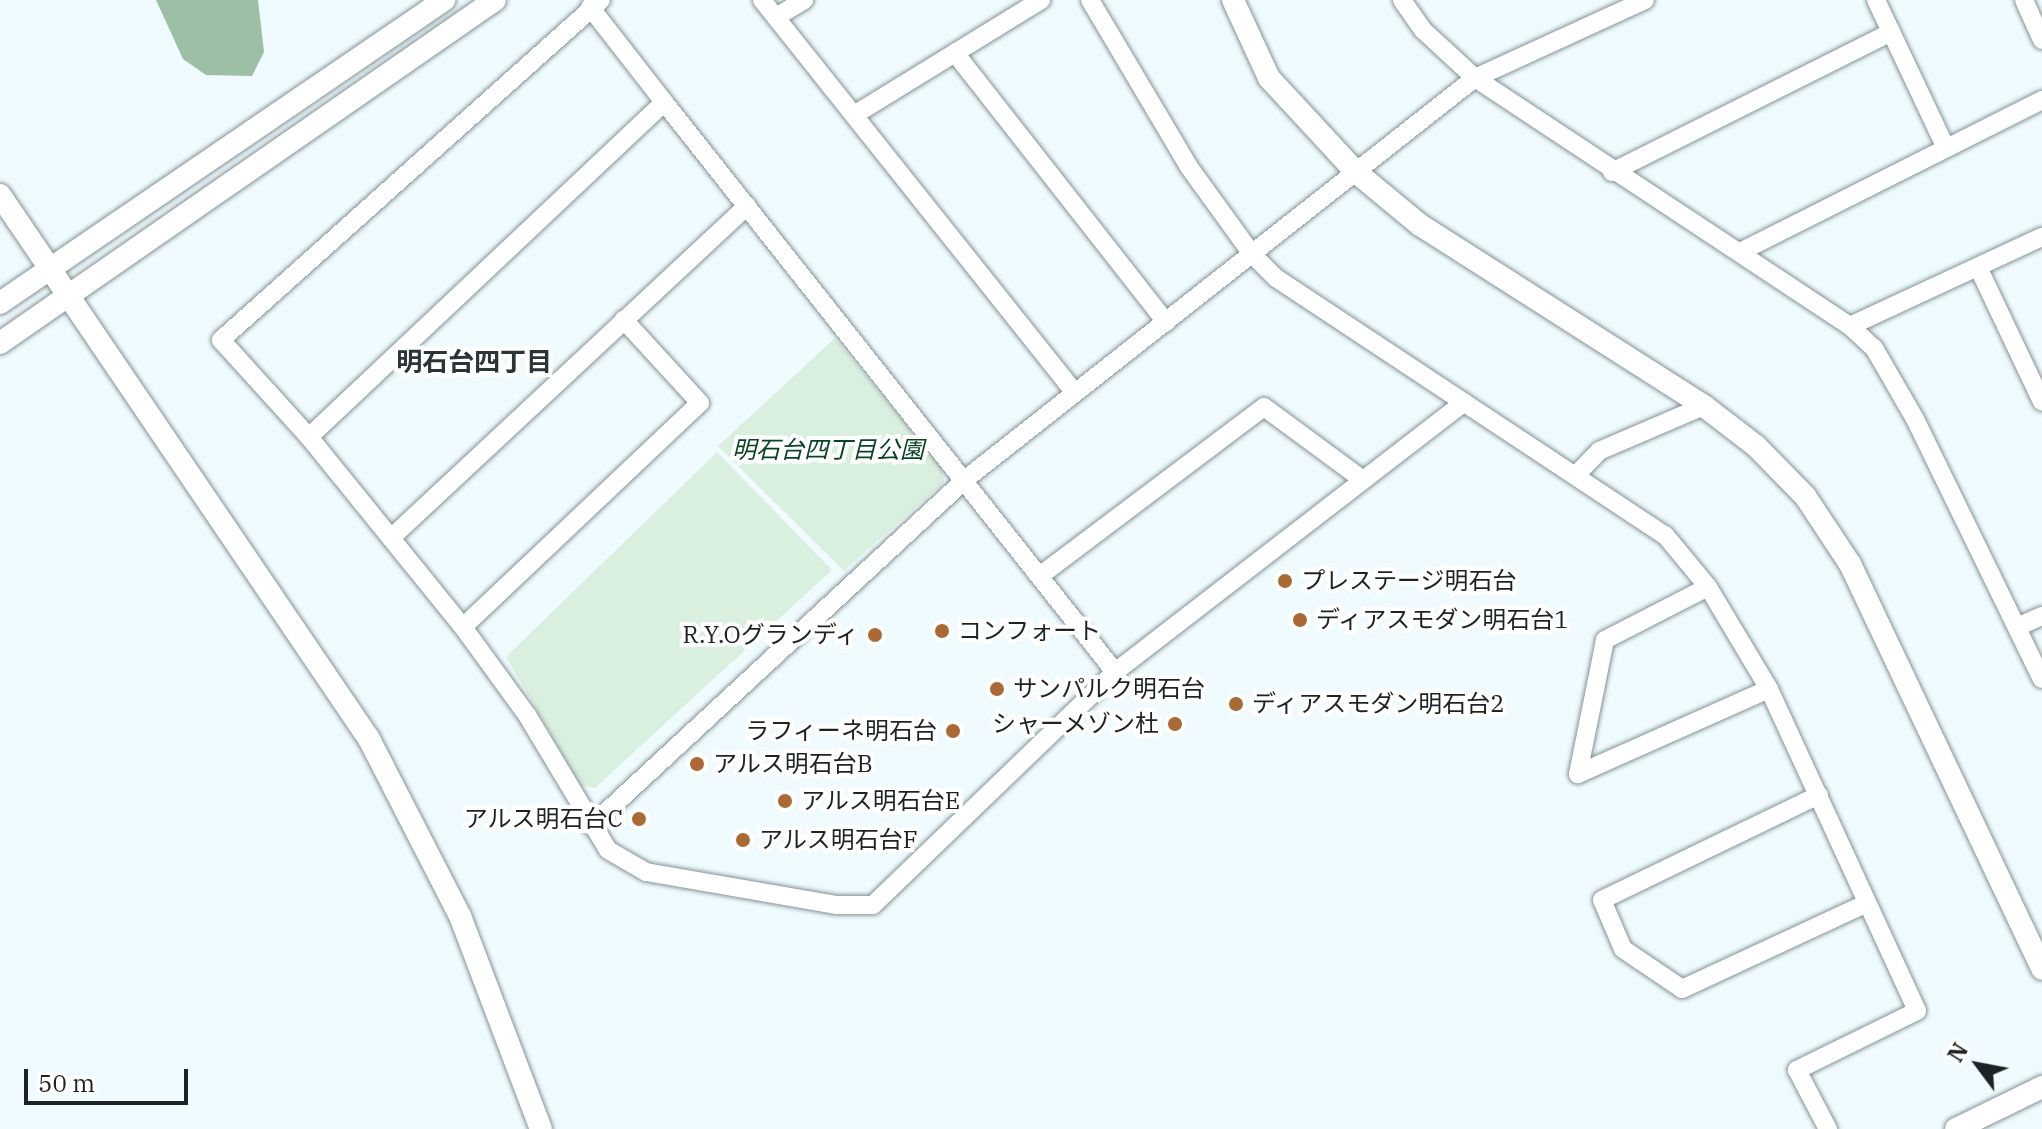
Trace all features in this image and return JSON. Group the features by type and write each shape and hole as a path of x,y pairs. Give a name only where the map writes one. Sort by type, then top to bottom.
{"street":[{"path":"0,303 444,0"},
{"path":"0,343 495,0"},
{"path":"762,0 1075,393"},
{"path":"776,17 804,0"},
{"path":"854,115 1041,0"},
{"path":"1090,0 1189,167 1252,254 1276,278 1665,535 1708,587 1769,689 1917,1011 1797,1070 1828,1129"},
{"path":"1233,0 1269,78 1356,172 1420,225 1704,406 1756,446 1805,496 1850,564 2042,969"},
{"path":"1402,0 1423,30 1475,78 1612,172 1850,326 1874,348 1915,419 2042,679"},
{"path":"591,826 967,478 1475,78 1645,0"},
{"path":"1876,0 1945,146"},
{"path":"2024,0 2042,40"},
{"path":"1115,672 967,478 664,102 596,4 221,340 309,437 463,627 527,715 608,850 646,872 837,905 873,905 1115,672 1464,402"},
{"path":"1612,172 1891,32"},
{"path":"955,53 1166,322"},
{"path":"1740,252 1945,146 2042,100"},
{"path":"309,437 664,102"},
{"path":"0,195 369,739 460,916 541,1129"},
{"path":"391,538 747,206"},
{"path":"1850,326 2042,237"},
{"path":"1978,267 2042,402"},
{"path":"463,627 700,403 624,320"},
{"path":"1577,474 1599,451 1704,406"},
{"path":"1041,575 1264,407 1363,480"},
{"path":"1708,587 1605,640 1578,774 1769,689"},
{"path":"2017,627 2042,616"},
{"path":"1819,795 1602,900 1623,949 1682,989 1867,903"},
{"path":"1956,1129 2042,1087"}],"green space":[{"path":"156,0 258,0 264,52 252,76 206,75 183,59"},
{"name":"明石台四丁目公園","path":"835,338 942,469 944,482 844,571 718,446"},
{"path":"717,452 832,570 595,788 581,785 506,657"}],"place":[{"name":"プレステージ明石台","path":"1285,581"},
{"name":"ディアスモダン明石台1","path":"1300,620"},
{"name":"コンフォート","path":"942,631"},
{"name":"R.Y.Oグランディ","path":"875,635"},
{"name":"サンパルク明石台","path":"997,689"},
{"name":"ディアスモダン明石台2","path":"1236,704"},
{"name":"シャーメゾン杜","path":"1175,724"},
{"name":"ラフィーネ明石台","path":"953,731"},
{"name":"アルス明石台B","path":"697,764"},
{"name":"アルス明石台E","path":"785,801"},
{"name":"アルス明石台C","path":"639,819"},
{"name":"アルス明石台F","path":"743,840"}],"district":[{"name":"明石台四丁目","path":"474,362"}]}
